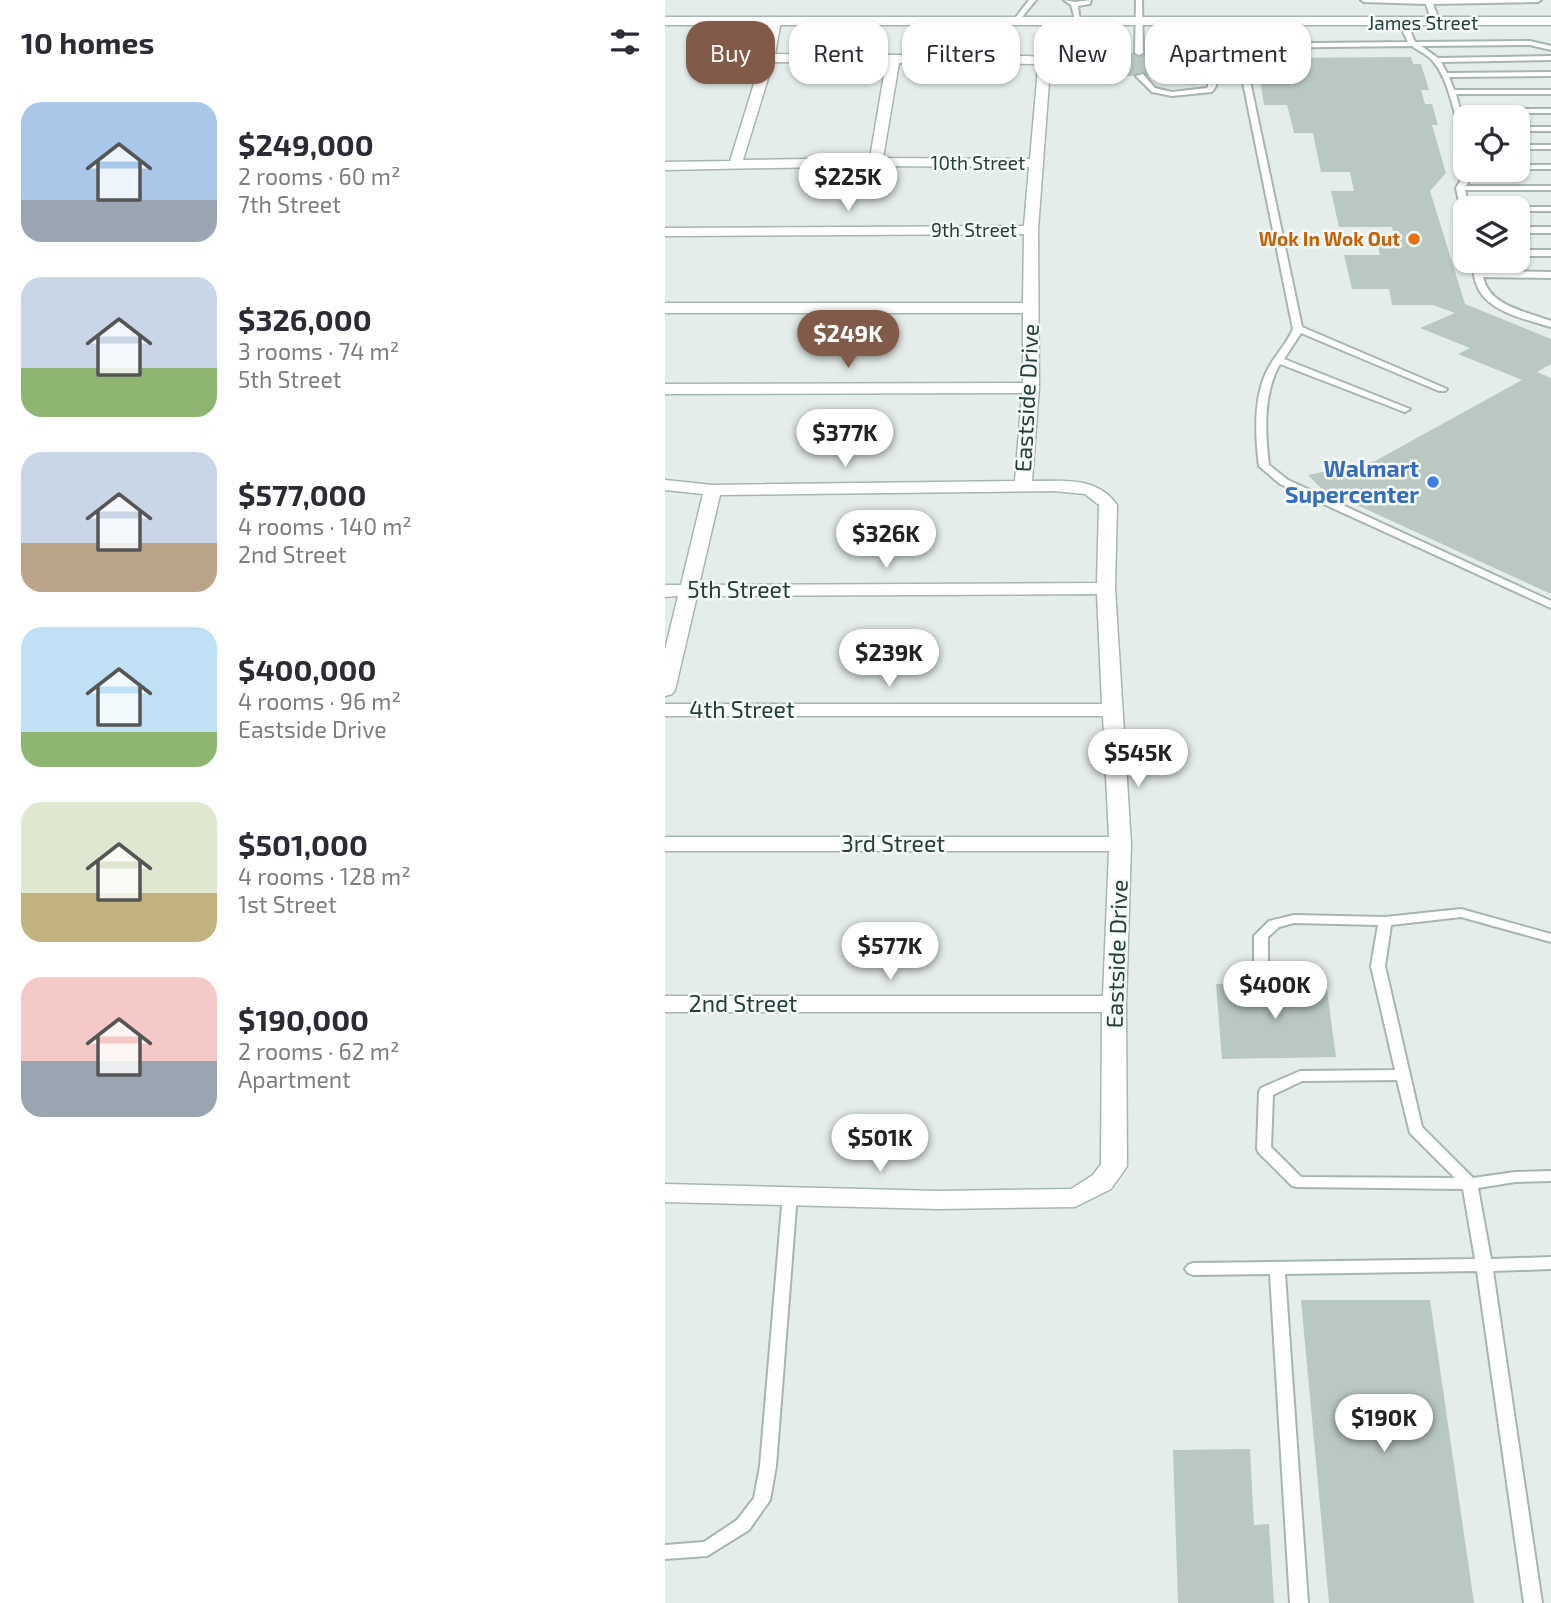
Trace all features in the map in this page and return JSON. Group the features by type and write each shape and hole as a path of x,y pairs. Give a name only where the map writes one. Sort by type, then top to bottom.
{"street":[{"name":"James Street","path":"665,21 686,21"},
{"name":"James Street","path":"775,21 902,22"},
{"name":"James Street","path":"1311,23 1551,21"},
{"name":"James Street","path":"1131,22 1145,22"},
{"name":"Eastside Drive","path":"775,58 1039,61 1044,68 1031,230 1031,388 1023,485 1093,488 1103,495 1108,505 1106,588 1121,844 1114,1004 1114,1166 1102,1182 1075,1198 939,1200 790,1194"},
{"path":"876,162 893,59"},
{"path":"735,164 760,84"},
{"name":"10th Street","path":"665,166 876,162 1038,163"},
{"name":"9th Street","path":"665,232 1031,230"},
{"path":"665,308 1031,308"},
{"path":"665,389 1031,388"},
{"path":"665,485 713,490 1023,485"},
{"path":"665,690 713,490"},
{"name":"5th Street","path":"665,591 1106,588"},
{"name":"4th Street","path":"665,710 1112,710"},
{"name":"3rd Street","path":"665,844 1121,844"},
{"name":"2nd Street","path":"665,1004 1114,1004"},
{"path":"665,1193 790,1194"}],"lane":[{"path":"1016,21 1033,0"},
{"path":"1078,21 1070,2 1088,3 1088,0"},
{"path":"1139,0 1139,53"},
{"path":"1364,0 1538,0"},
{"path":"1430,2 1436,23"},
{"path":"1403,23 1412,45 1436,60 1455,105"},
{"path":"1311,46 1530,43 1551,48"},
{"path":"1436,60 1551,58"},
{"path":"1444,75 1551,74"},
{"path":"1140,76 1145,82"},
{"path":"1147,84 1152,90 1172,94 1209,90 1212,84"},
{"path":"1247,84 1298,329 1271,372 1266,390 1260,440 1264,466 1284,482 1551,605"},
{"path":"1450,92 1551,92"},
{"path":"1530,111 1551,111"},
{"path":"1530,130 1551,129"},
{"path":"1530,147 1551,146"},
{"path":"1530,167 1551,167"},
{"path":"1462,196 1460,188 1464,182"},
{"path":"1460,188 1551,188"},
{"path":"1530,209 1551,209"},
{"path":"1530,230 1551,230"},
{"path":"1530,253 1551,253"},
{"path":"1548,320 1486,295 1478,274 1551,275"},
{"path":"1298,329 1441,388"},
{"path":"1279,360 1405,409"},
{"path":"1261,966 1261,936 1274,924 1294,919 1385,921 1461,912 1551,938"},
{"path":"1385,921 1378,965 1415,1129 1470,1184 1533,1603"},
{"path":"1403,1075 1300,1076 1266,1092 1264,1149 1297,1182 1470,1184 1515,1177 1551,1176"},
{"path":"665,1552 707,1549 743,1525 762,1500 768,1466 790,1194"},
{"path":"1193,1269 1551,1263"},
{"path":"1277,1268 1299,1603"}],"building":[{"path":"1131,53 1145,53 1145,76 1131,76"},
{"path":"1411,57 1413,64 1421,64 1429,90 1421,90 1425,104 1432,104 1438,125 1432,125 1446,173 1430,191 1453,273 1455,273 1465,304 1551,339 1551,364 1537,372 1551,378 1551,594 1322,489 1308,475 1375,461 1522,380 1458,354 1470,348 1420,328 1455,313 1433,305 1392,305 1389,289 1352,289 1344,255 1380,255 1377,242 1395,241 1392,227 1339,227 1331,191 1354,191 1350,172 1321,172 1313,133 1294,133 1287,105 1264,105 1261,84 1311,84 1311,58"},
{"path":"1326,983 1336,1057 1222,1059 1216,984"},
{"path":"1301,1300 1430,1300 1474,1603 1329,1603"},
{"path":"1250,1449 1254,1525 1269,1524 1274,1603 1178,1603 1173,1450"}],"place":[{"name":"Wok In Wok Out","path":"1414,239"},
{"name":"Walmart Supercenter","path":"1433,482"}]}
